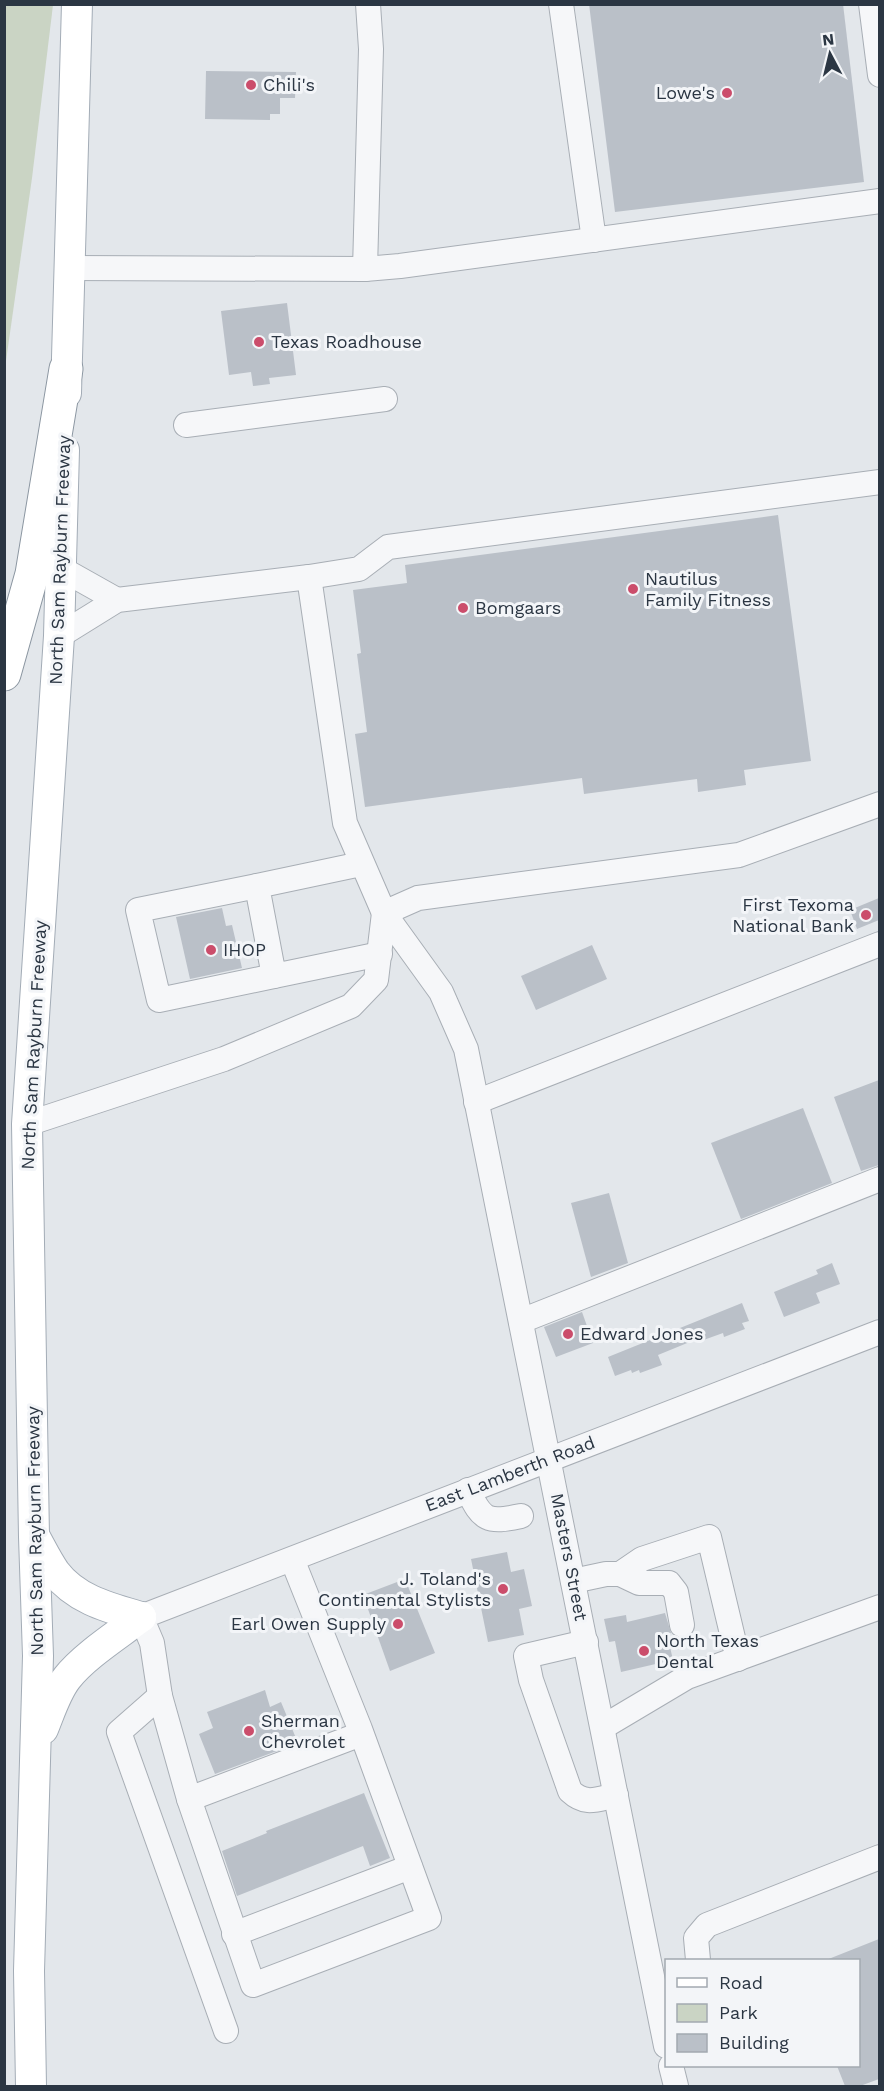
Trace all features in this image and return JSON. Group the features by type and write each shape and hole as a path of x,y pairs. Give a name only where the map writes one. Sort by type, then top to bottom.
{"highway":[{"path":"4,674 32,574 66,369"}],"main road":[{"name":"North Sam Rayburn Freeway","path":"31,2086 29,1971 38,1656 27,1124 59,636 77,4"},
{"path":"34,1537 56,1573 80,1596 141,1617"},
{"path":"37,1746 53,1704 67,1678 141,1617"}],"street":[{"path":"365,269 371,49 368,4"},
{"path":"561,4 594,240"},
{"path":"871,4 879,75"},
{"path":"70,268 365,269 421,264 879,201"},
{"path":"186,425 385,399"},
{"path":"59,636 117,600 309,577 359,568 388,547 879,482"},
{"path":"60,568 117,600"},
{"name":"Masters Street","path":"309,577 345,823 384,914 441,992 466,1049 665,2033"},
{"path":"27,1124 224,1059 351,1006 376,980 384,914 418,898 739,855 879,804"},
{"path":"361,864 138,909 159,1000 380,954"},
{"path":"257,886 274,976"},
{"path":"477,1102 879,944"},
{"path":"521,1322 879,1179"},
{"name":"East Lamberth Road","path":"141,1617 879,1332"},
{"path":"468,1490 476,1507 492,1520 521,1516"},
{"path":"620,1574 642,1559 709,1537 738,1659"},
{"path":"141,1617 152,1643 160,1696 189,1799 253,1985 429,1918 361,1734 292,1559"},
{"path":"573,1581 606,1574 620,1574 639,1583 669,1583 676,1592 682,1625"},
{"path":"603,1727 687,1677 879,1607"},
{"path":"586,1642 526,1656 531,1680 570,1791 587,1801 616,1795"},
{"path":"160,1696 119,1732 226,2031"},
{"path":"189,1799 361,1734"},
{"path":"698,1959 696,1938 707,1925 879,1857"},
{"path":"234,1934 410,1867"},
{"path":"671,2067 676,2086"}],"green space":[{"path":"5,4 53,5 32,178 5,368"}],"building":[{"name":"Lowe's","path":"589,4 843,4 864,182 615,212"},
{"name":"Chili's","path":"206,71 296,72 295,98 280,98 280,114 270,114 270,120 205,119"},
{"name":"Texas Roadhouse","path":"287,303 296,375 269,378 270,384 253,386 251,372 229,375 221,311"},
{"path":"778,515 811,761 744,770 746,785 698,792 697,779 584,794 582,778 365,807 355,734 367,732 357,654 361,653 353,590 407,583 405,565"},
{"name":"First Texoma National Bank","path":"879,898 879,920 857,929 850,910"},
{"name":"IHOP","path":"222,908 226,926 232,925 242,968 190,979 176,917"},
{"path":"592,945 607,979 536,1010 521,976"},
{"path":"879,1080 879,1165 861,1171 834,1097"},
{"path":"803,1108 832,1183 741,1219 711,1143"},
{"path":"609,1193 628,1263 591,1277 571,1203"},
{"path":"832,1263 840,1284 816,1293 820,1303 784,1317 774,1292 818,1274 816,1270"},
{"path":"742,1303 749,1321 742,1323 745,1329 724,1337 723,1333 698,1342 697,1339 658,1355 662,1365 640,1373 639,1370 632,1373 631,1370 615,1376 608,1357"},
{"name":"Edward Jones","path":"582,1312 593,1343 556,1357 544,1327"},
{"name":"J. Toland's Continental Stylists","path":"507,1552 511,1572 524,1569 532,1606 519,1609 524,1635 488,1642 471,1559"},
{"name":"Earl Owen Supply","path":"405,1579 435,1653 390,1671 363,1595"},
{"name":"North Texas Dental","path":"665,1613 671,1633 667,1634 673,1660 621,1672 615,1641 609,1642 604,1619 626,1615 627,1622"},
{"name":"Sherman Chevrolet","path":"265,1690 270,1707 281,1702 298,1743 215,1774 199,1734 213,1728 207,1712"},
{"path":"364,1793 390,1858 370,1866 363,1846 237,1896 222,1851 267,1833 266,1831"},
{"path":"879,1939 879,2079 860,2086 845,2086 837,2067 860,2067 860,1959 829,1959"}],"place":[{"name":"Chili's","path":"251,85"},
{"name":"Lowe's","path":"727,93"},
{"name":"Texas Roadhouse","path":"259,342"},
{"name":"Nautilus Family Fitness","path":"633,589"},
{"name":"Bomgaars","path":"463,608"},
{"name":"First Texoma National Bank","path":"866,915"},
{"name":"IHOP","path":"211,950"},
{"name":"Edward Jones","path":"568,1334"},
{"name":"J. Toland's Continental Stylists","path":"503,1589"},
{"name":"Earl Owen Supply","path":"398,1624"},
{"name":"North Texas Dental","path":"644,1651"},
{"name":"Sherman Chevrolet","path":"249,1731"}]}
